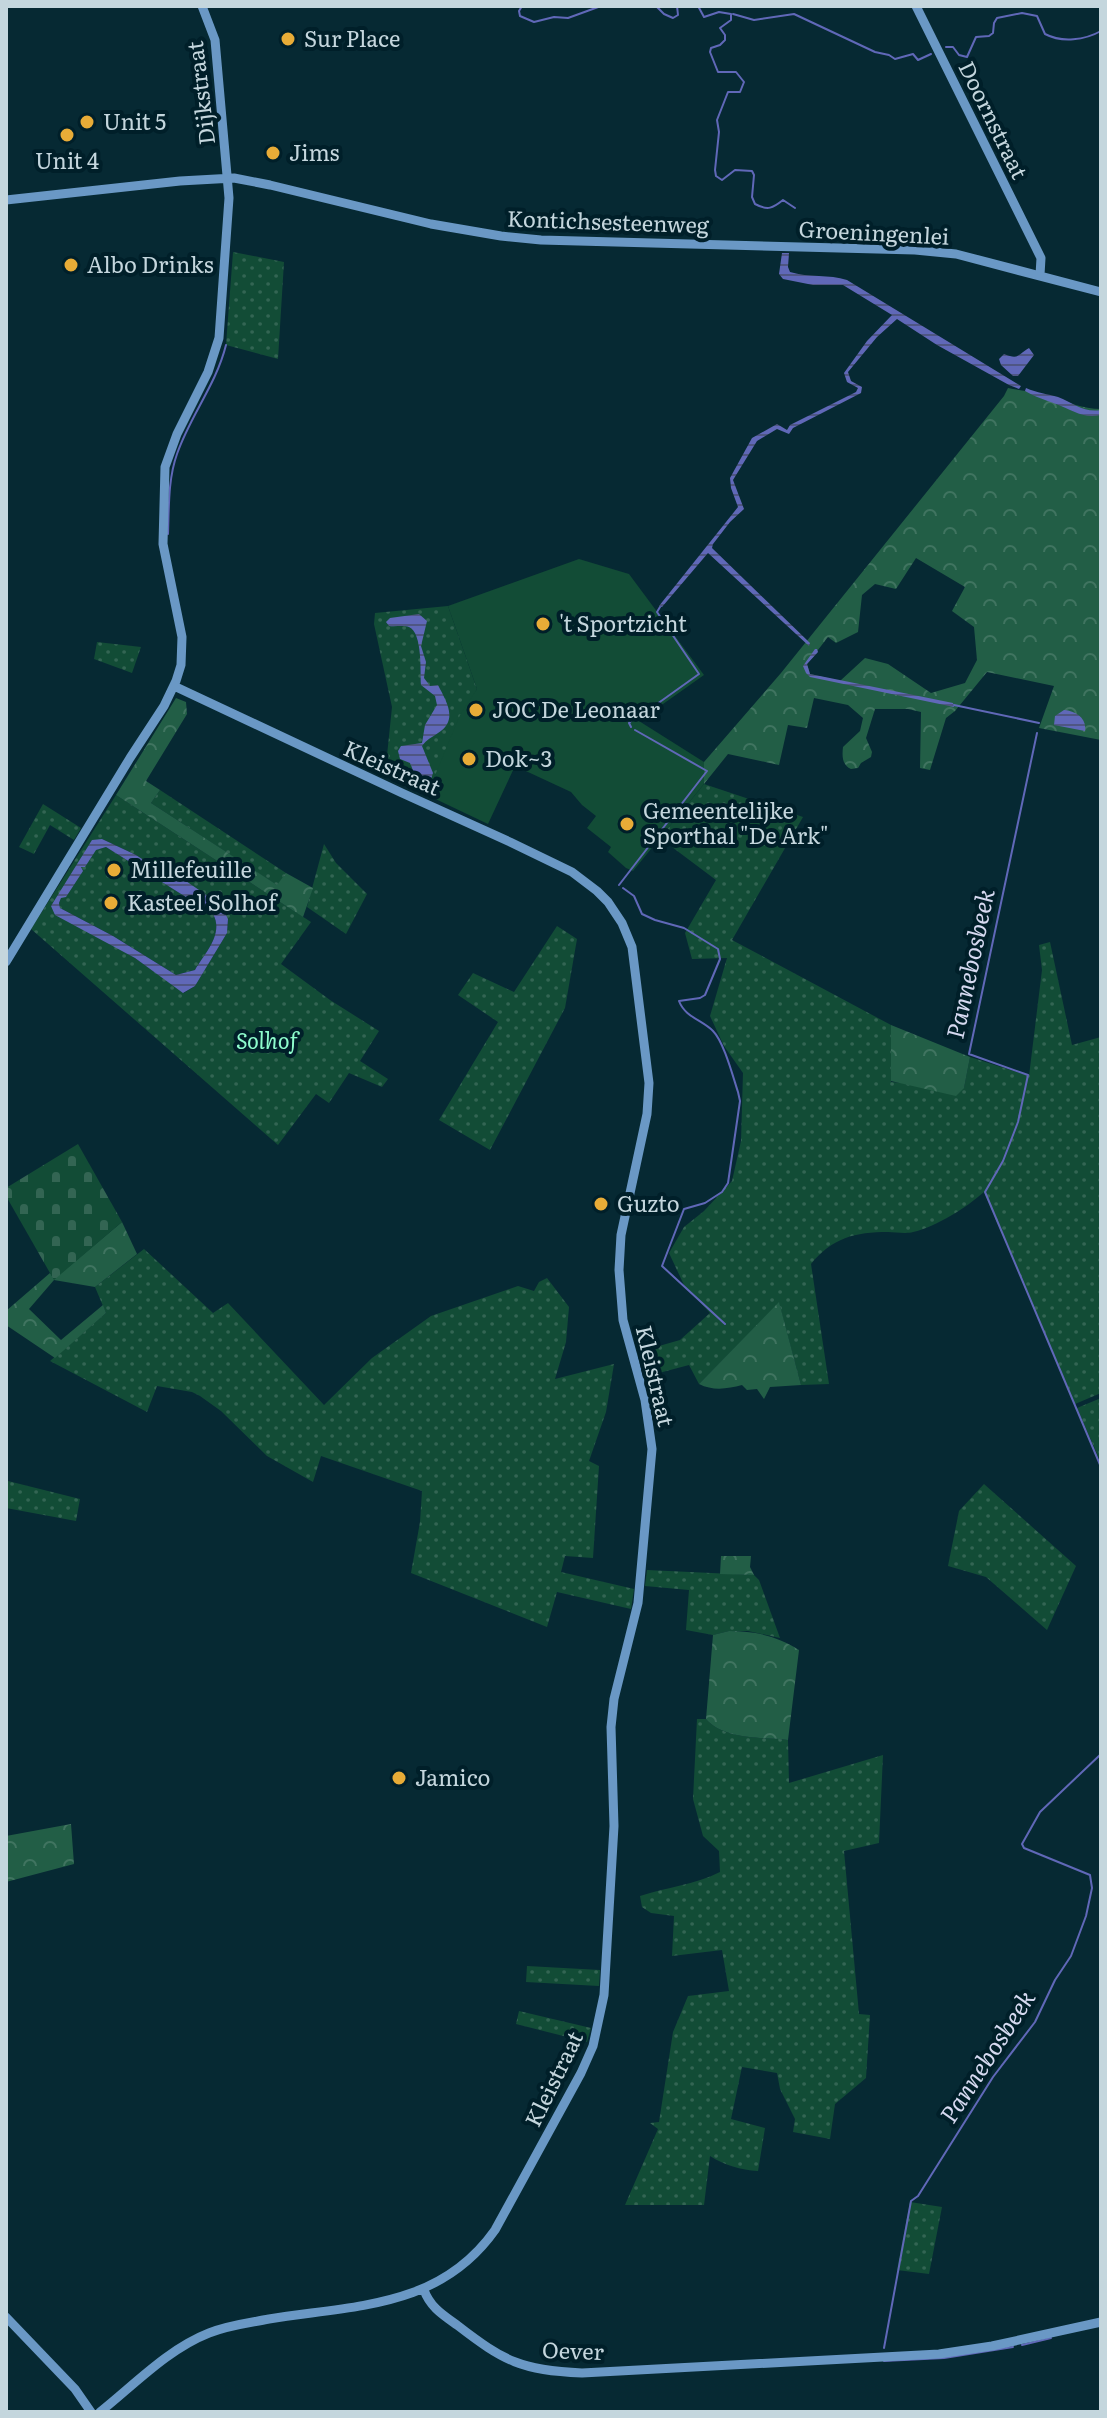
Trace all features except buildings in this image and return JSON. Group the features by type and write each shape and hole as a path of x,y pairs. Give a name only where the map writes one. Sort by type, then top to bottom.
{"street":[{"name":"Dijkstraat","path":"6,962 164,706 181,665 182,637 163,544 165,467 177,434 208,372 219,338 228,213 228,178 215,40 202,6"},
{"name":"Doornstraat","path":"916,6 1041,258 1035,274"},
{"name":"Kontichsesteenweg","path":"6,200 228,178 270,185 431,224 501,236 541,240 785,246"},
{"name":"Groeningenlei","path":"785,246 956,254 1101,292"},
{"name":"Kleistraat","path":"174,686 583,879 618,916 628,935 634,958 648,1093 647,1114 621,1235 619,1270 623,1320 645,1400 652,1449 638,1603 614,1699 611,1727 614,1826 604,1995 588,2058 495,2230 481,2250 464,2266 424,2290"},
{"name":"Oever","path":"424,2290 434,2308 491,2351 518,2364 543,2371 582,2373 939,2354 992,2346 1101,2322"},
{"path":"100,2412 174,2353 210,2333 233,2325 397,2298 424,2290"},
{"path":"6,2317 75,2389 91,2412"}],"green space":[{"path":"233,252 284,262 278,359 226,345"},
{"path":"1008,388 1101,409 1101,740 1039,728 1054,686 987,672 946,718 930,770 920,768 921,712 875,709 866,738 871,757 858,768 851,769 844,763 843,747 860,731 863,718 848,705 814,698 807,728 788,725 779,765 728,754 704,784 704,762 781,673","holes":["916,558 965,587 952,611 974,627 977,660 965,683 931,693 888,664 865,658 840,681 810,674 807,664 828,637 836,643 858,632 862,595 875,584 896,589"]},
{"path":"579,559 629,574 704,675 639,721 704,762 704,784 633,871 608,852 611,847 587,828 596,816 571,792 515,766 488,824 427,795 460,715 477,689 448,606"},
{"path":"448,606 477,689 426,795 385,775 392,707 374,624 375,613"},
{"path":"97,642 141,647 132,673 94,659"},
{"path":"176,698 186,702 187,714 146,781 160,790 151,803 277,885 286,873 313,888 303,917 116,795"},
{"path":"704,784 803,817 732,940 891,1025 891,1082 964,1088 970,1057 1029,1076 1042,970 1039,945 1050,942 1072,1045 1101,1037 1101,1393 1075,1404 984,1192 931,1226 910,1233 876,1232 845,1238 827,1248 811,1264 829,1384 801,1385 779,1303 699,1384 689,1365 644,1377 638,1352 680,1340 710,1313 684,1285 669,1253 684,1227 732,1181 741,1141 743,1073 724,1046 710,1016 727,958 692,959 685,933 716,880 660,838"},
{"path":"160,790 286,873 278,886 151,803"},
{"name":"Solhof","path":"116,795 311,922 281,964 379,1031 360,1061 388,1079 382,1087 349,1073 329,1103 316,1094 278,1145 31,929","holes":["102,839 136,855 228,919 227,933 195,986 184,993 135,958 51,906"]},
{"path":"43,804 81,828 74,840 50,825 34,854 19,847"},
{"path":"324,844 336,863 367,894 346,934 307,907"},
{"path":"106,847 213,914 215,936 195,970 176,975 60,908 61,898 81,867 85,866 95,850"},
{"path":"557,926 577,939 565,1008 490,1150 439,1120 498,1022 458,995 473,973 514,992"},
{"path":"891,1025 970,1057 964,1088 956,1096 891,1081"},
{"path":"78,1144 122,1222 54,1280 6,1196 6,1188"},
{"path":"122,1222 137,1254 95,1287 54,1280 29,1309 61,1340 103,1305 106,1313 55,1358 6,1325 6,1311 50,1273 54,1279"},
{"path":"144,1249 213,1313 228,1303 324,1405 372,1358 431,1316 518,1286 534,1291 539,1282 547,1278 569,1307 566,1342 555,1379 614,1364 606,1412 589,1461 599,1466 593,1558 565,1556 561,1572 634,1589 631,1609 557,1592 547,1627 411,1573 422,1491 321,1456 313,1482 267,1456 221,1411 192,1392 157,1386 147,1412 50,1361 106,1313 95,1287"},
{"path":"779,1302 801,1385 770,1387 764,1399 757,1389 747,1390 742,1385 720,1389 699,1384"},
{"path":"1101,1398 1101,1463 1077,1408"},
{"path":"8,1481 80,1499 76,1521 6,1508"},
{"path":"984,1484 1076,1566 1047,1630 986,1577 948,1566 959,1511"},
{"path":"721,1556 751,1556 750,1567 754,1575 720,1574"},
{"path":"647,1570 754,1575 759,1580 780,1638 748,1631 713,1635 686,1630 689,1590 645,1586"},
{"path":"729,1631 766,1635 799,1650 788,1740 733,1734 706,1719 713,1635"},
{"path":"697,1719 706,1719 733,1734 788,1740 789,1783 883,1755 879,1843 844,1851 859,2014 870,2015 866,2078 835,2104 830,2139 793,2132 795,2119 780,2089 777,2073 742,2067 731,2119 765,2128 758,2171 745,2170 710,2156 704,2205 625,2205 658,2129 650,2123 659,2122 673,2032 688,1996 729,1991 722,1950 672,1956 674,1916 651,1913 642,1907 640,1896 720,1872 719,1851 703,1836 693,1799"},
{"path":"71,1824 74,1864 6,1882 6,1836"},
{"path":"527,1966 600,1970 599,1986 526,1982"},
{"path":"519,2011 591,2028 587,2042 516,2024"},
{"path":"910,2202 942,2207 929,2274 897,2270"}],"water":[{"path":"782,253 789,253 790,272 847,280 1021,386 1019,389 1009,385 897,319 877,337 848,372 851,381 862,387 861,393 793,428 789,434 777,429 757,441 733,480 744,509 730,522 712,548 810,643 809,646 708,553 662,607 659,606 738,507 730,478 752,438 777,424 787,430 790,425 856,392 858,388 847,382 844,373 867,341 892,315 843,285 813,285 783,279 779,274"},
{"path":"1029,348 1034,355 1018,376 1013,376 1001,365 999,359 1004,354 1015,357"},
{"path":"1026,388 1058,397 1084,409 1101,410 1101,415 1078,413 1029,393 1025,391"},
{"path":"419,614 427,621 421,646 426,662 424,678 430,686 438,685 449,710 444,728 422,746 433,773 429,785 418,781 410,763 400,759 398,751 401,746 422,743 425,725 437,705 435,696 421,685 417,637 407,626 389,626 386,622 390,618"},
{"path":"815,649 818,652 807,664 810,674 953,703 954,707 810,677 803,666"},
{"path":"1064,710 1080,716 1085,731 1054,725 1055,716"},
{"path":"102,839 136,855 169,877 180,877 221,905 228,919 227,933 195,986 183,993 135,958 55,915 51,906 92,840","holes":["106,847 213,914 216,929 208,950 195,970 176,975 60,908 59,903 83,871 81,867 85,867 96,850"]}],"waterway":[{"path":"522,6 520,16 534,22 554,17 568,18 601,6"},
{"path":"656,6 673,18 678,15 677,6"},
{"path":"698,6 704,17 719,12 731,14 731,20 720,28 725,40 711,48 710,52 718,72 736,72 744,82 740,92 728,92 717,120 716,176 722,180 735,170 752,171 755,204 770,208 783,200 795,208"},
{"path":"946,47 953,47 959,55 967,57 976,37 993,33 997,18 1022,13 1037,16 1045,34 1059,39 1088,37 1101,31"},
{"path":"733,14 754,20 794,14 895,59 913,54 918,60 931,54"},
{"path":"168,534 170,483 177,454 216,374 226,345"},
{"path":"636,719 699,674 657,612 660,607"},
{"name":"Pannebosbeek","path":"954,705 1039,723"},
{"path":"631,721 631,727"},
{"path":"619,885 707,771 635,730"},
{"name":"Pannebosbeek","path":"1037,733 969,1054 1028,1075 1018,1122 1003,1161 985,1192 1101,1467"},
{"path":"623,888 634,896 642,914 684,928 718,949 720,959 705,995 679,1001 685,1011 717,1036 738,1092 740,1101 728,1183 722,1192 705,1203 684,1209 662,1266 725,1324"},
{"name":"Pannebosbeek","path":"884,2348 911,2201 918,2196 993,2077 1035,2022 1055,1980 1071,1956 1086,1916 1092,1888 1090,1875 1024,1848 1022,1844 1040,1812 1101,1754"},
{"name":"Pannebosbeek","path":"1022,2345 1051,2338"},
{"name":"Pannebosbeek","path":"884,2361 944,2358 1013,2347"}],"place":[{"name":"Sur Place","path":"288,39"},
{"name":"Unit 5","path":"87,122"},
{"name":"Unit 4","path":"67,135"},
{"name":"Jims","path":"273,153"},
{"name":"Albo Drinks","path":"71,265"},
{"name":"'t Sportzicht","path":"543,624"},
{"name":"JOC De Leonaar","path":"476,710"},
{"name":"Dok~3","path":"469,759"},
{"name":"Gemeentelijke Sporthal \"De Ark\"","path":"627,824"},
{"name":"Millefeuille","path":"114,870"},
{"name":"Kasteel Solhof","path":"111,903"},
{"name":"Guzto","path":"601,1204"},
{"name":"Jamico","path":"399,1778"}]}
